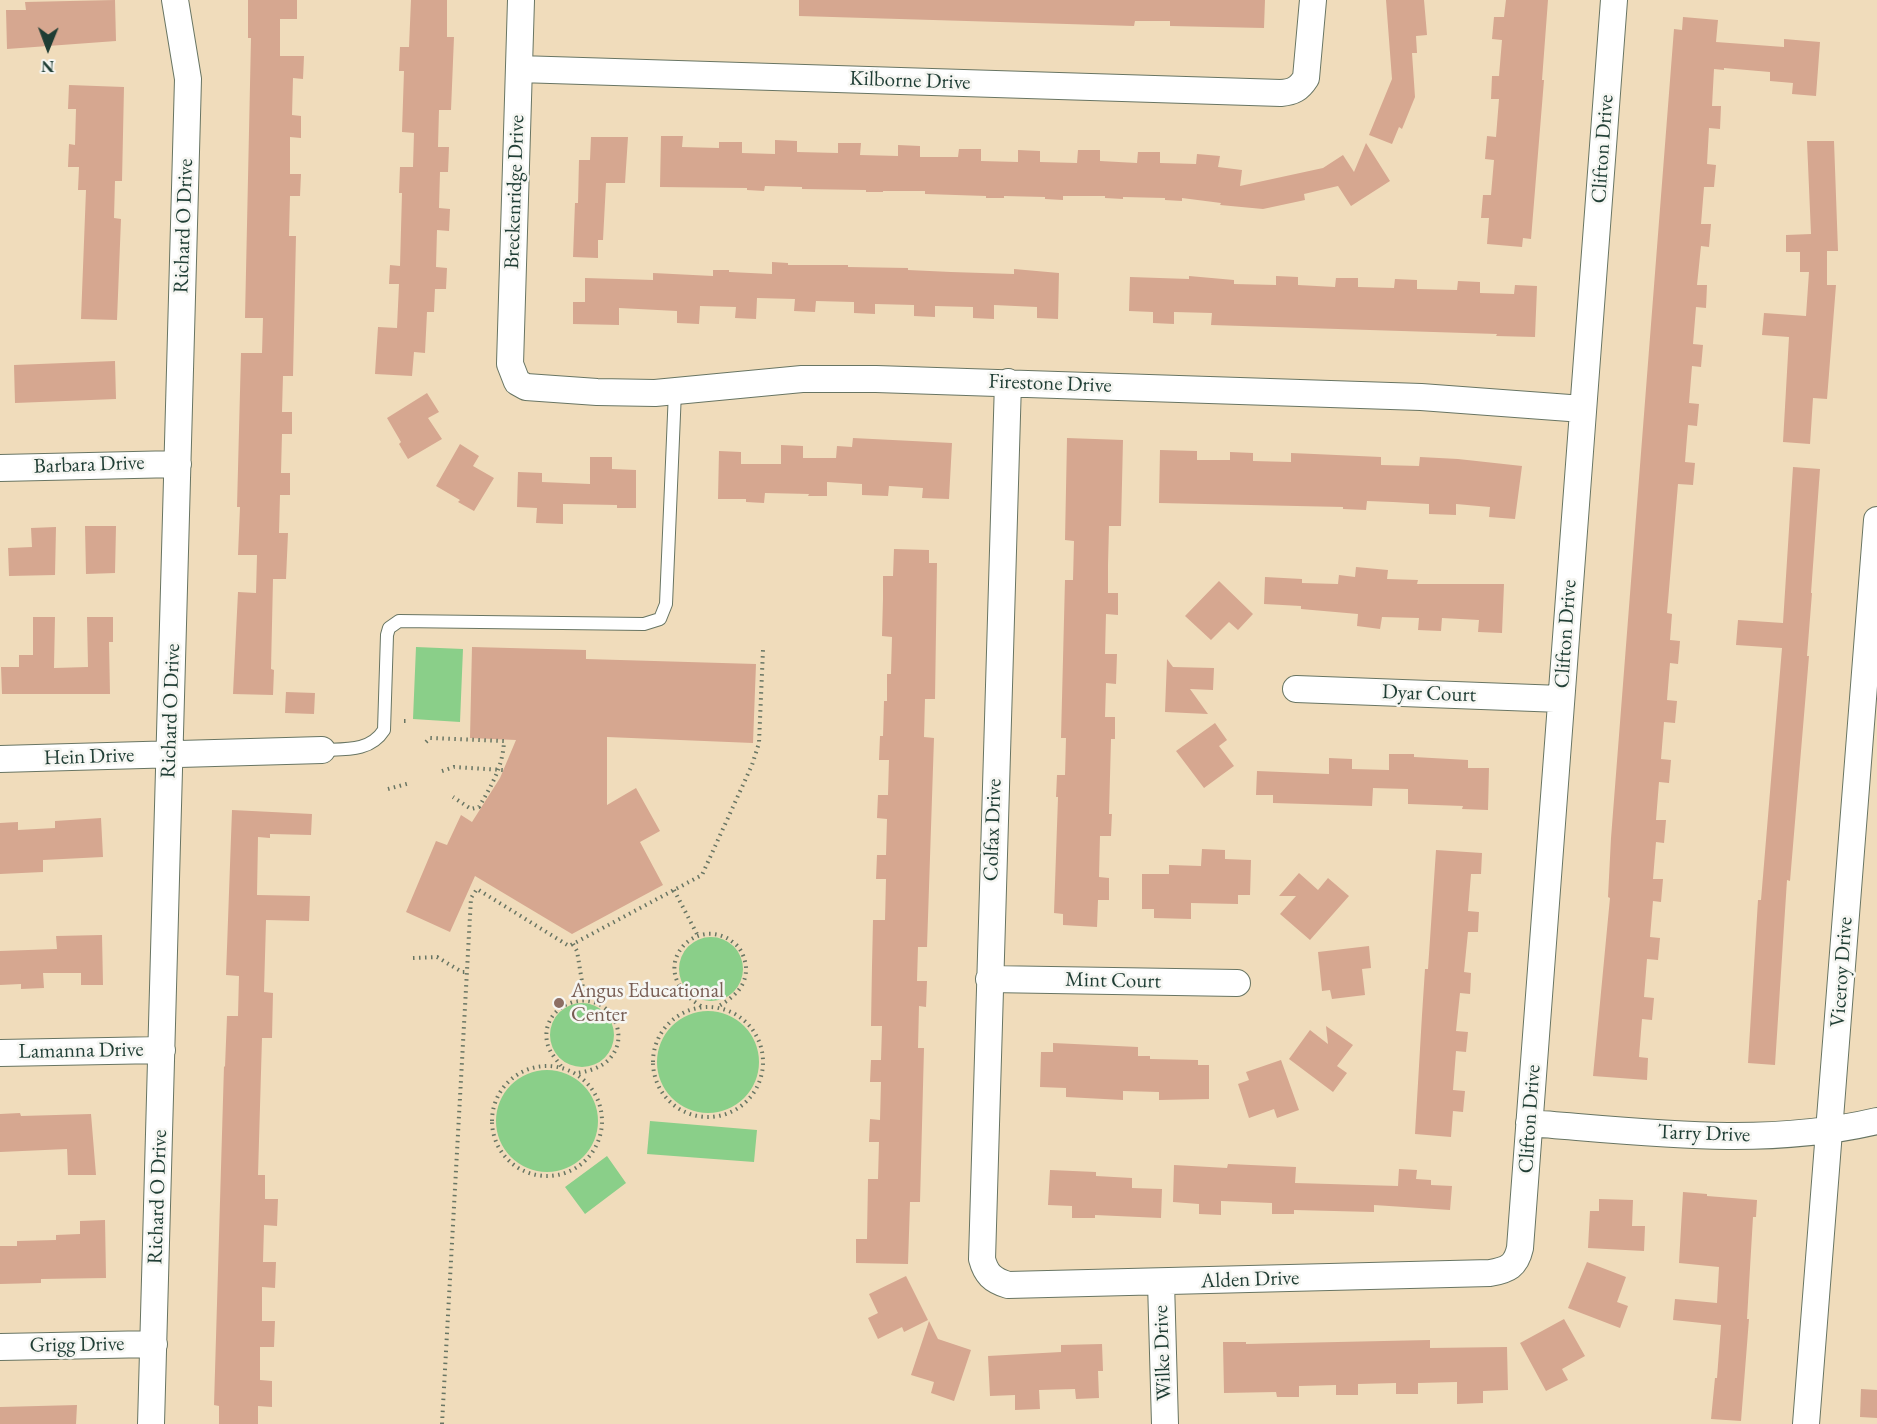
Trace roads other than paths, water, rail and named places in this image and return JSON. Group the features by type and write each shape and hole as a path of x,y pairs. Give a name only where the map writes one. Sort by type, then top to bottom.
{"street":[{"name":"Richard O Drive","path":"151,1424 188,79 176,0"},
{"name":"Breckenridge Drive","path":"517,382 510,364 521,0"},
{"name":"Kilborne Drive","path":"519,69 1281,93 1292,92 1300,87 1306,78 1313,0"},
{"name":"Clifton Drive","path":"1512,1266 1520,1248 1614,0"},
{"name":"Firestone Drive","path":"517,382 535,389 675,392 827,378 1008,382 1421,397 1583,409"},
{"name":"Colfax Drive","path":"989,1276 982,1258 1008,382"},
{"name":"Barbara Drive","path":"0,468 178,464"},
{"name":"Viceroy Drive","path":"1806,1424 1829,1129 1871,674 1877,519"},
{"name":"Dyar Court","path":"1296,689 1562,699"},
{"name":"Hein Drive","path":"0,759 322,750"},
{"name":"Mint Court","path":"989,979 1237,983"},
{"name":"Lamanna Drive","path":"0,1053 162,1050"},
{"name":"Tarry Drive","path":"1529,1123 1759,1137 1802,1134 1877,1121"},
{"name":"Alden Drive","path":"989,1276 1008,1285 1490,1273 1503,1271 1512,1266"},
{"name":"Wilke Drive","path":"1161,1282 1165,1424"},
{"name":"Grigg Drive","path":"0,1347 153,1344"}],"lane":[{"path":"322,750 351,750 374,742 380,736 385,722 387,635 389,628 399,621 644,624 660,619 666,604 675,392"}],"place":[{"name":"Angus Educational Center","path":"559,1003"}]}
